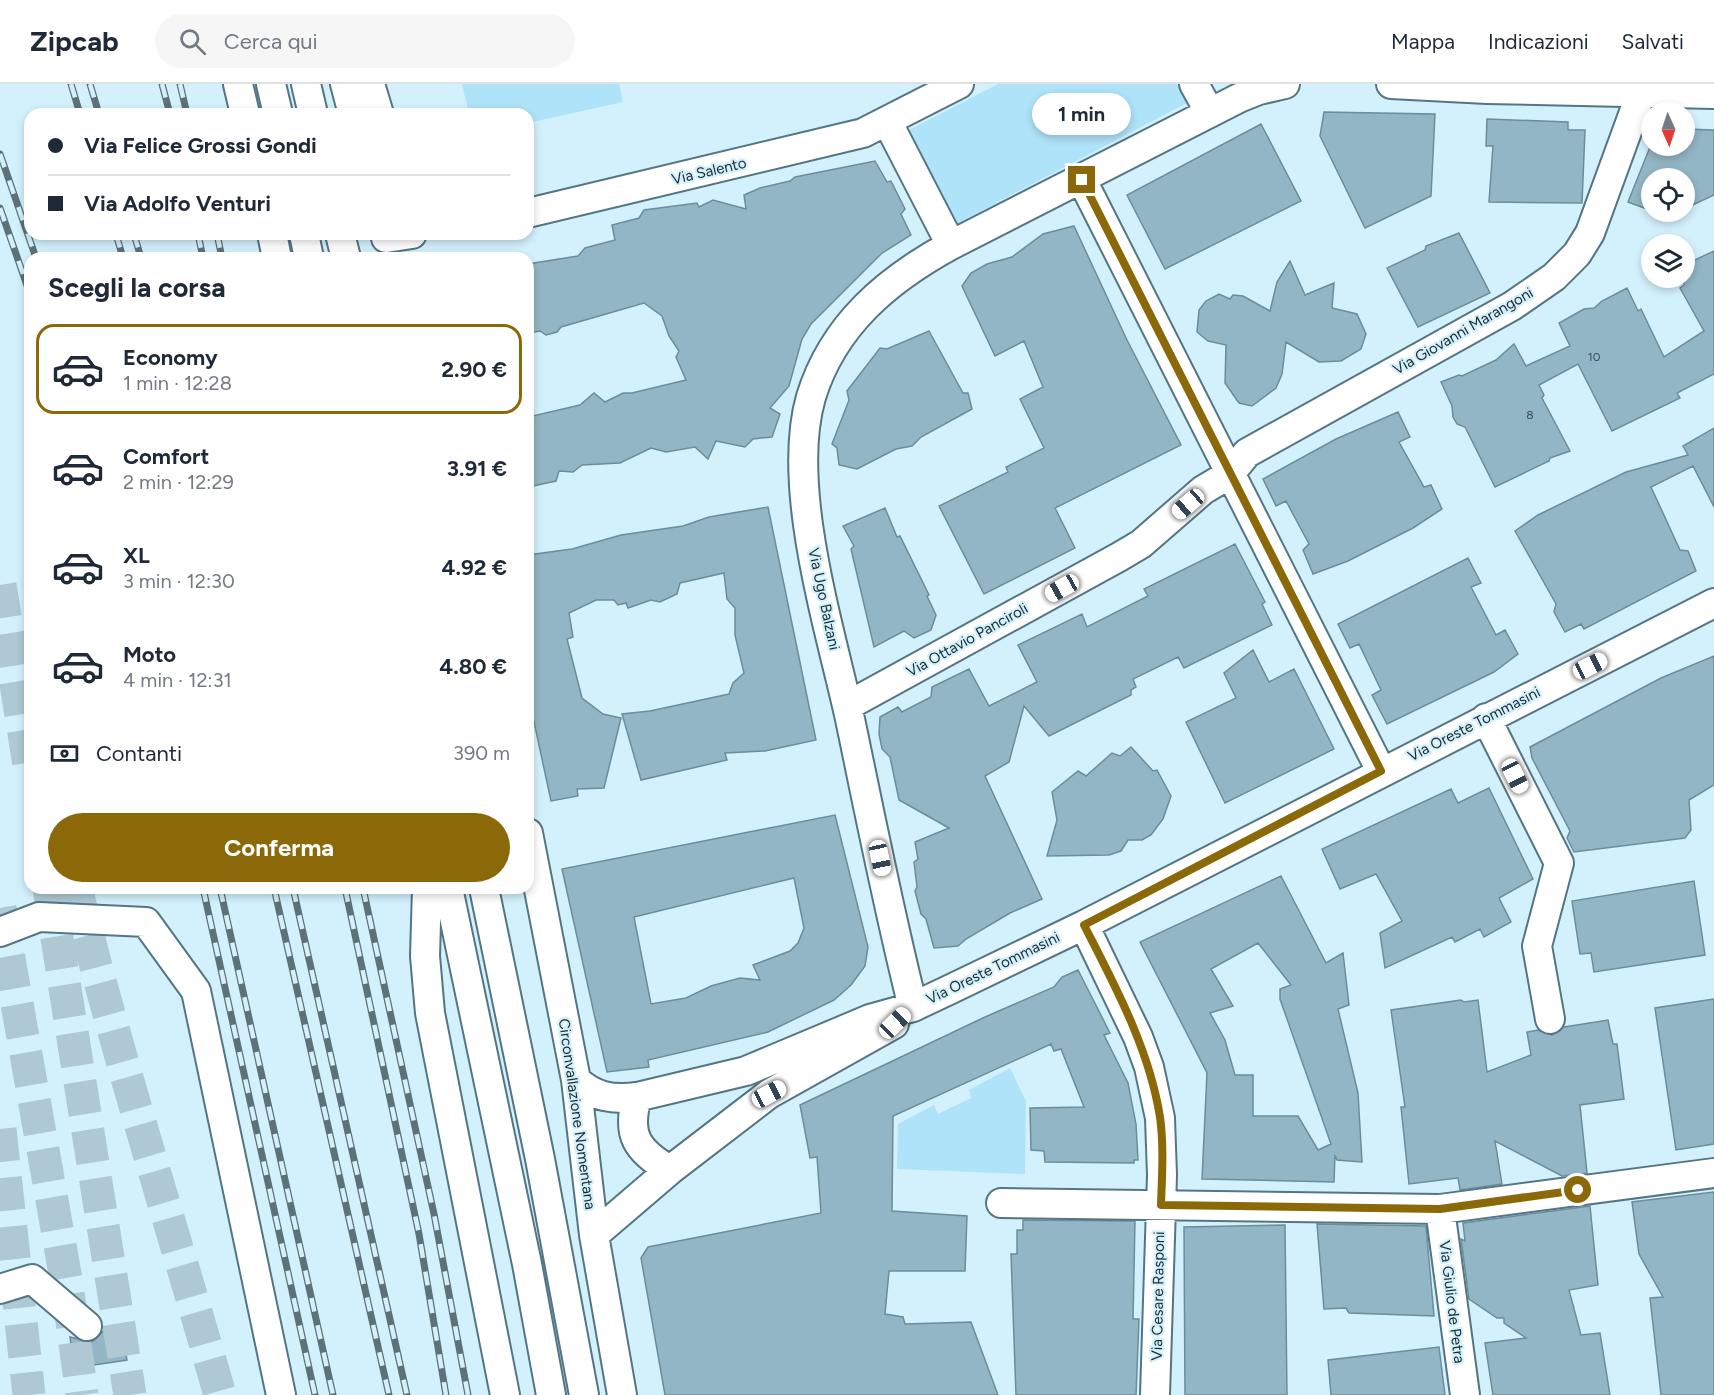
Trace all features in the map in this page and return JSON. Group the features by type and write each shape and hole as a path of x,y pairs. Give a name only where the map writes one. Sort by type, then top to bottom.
{"street":[{"path":"238,84 244,108"},
{"path":"271,84 277,108"},
{"path":"306,84 312,108"},
{"path":"345,84 351,108"},
{"path":"370,84 377,108"},
{"name":"Via Salento","path":"534,212 862,134 959,84"},
{"path":"1194,84 1210,113"},
{"name":"Via Ugo Balzani","path":"913,1007 817,571 807,506 803,458 808,412 822,369 846,326 895,280 951,245 1250,93 1286,84"},
{"path":"1391,84 1714,94"},
{"name":"Via Giovanni Marangoni","path":"1119,557 1141,544 1203,490 1230,474 1247,453 1512,306 1554,277 1577,254 1590,233 1641,93"},
{"path":"887,121 951,245"},
{"path":"1082,180 1381,771"},
{"name":"Via Ottavio Panciroli","path":"847,706 1119,557"},
{"name":"Via Oreste Tommasini","path":"576,1080 592,1093 604,1097 621,1099 637,1097 759,1066 870,1019 913,1007 1084,925 1381,771 1714,603"},
{"path":"1486,718 1559,863 1537,946 1550,1019"},
{"name":"Circonvallazione Nomentana","path":"534,864 576,1080 594,1235 622,1395"},
{"path":"427,894 425,956 430,1013 506,1395"},
{"path":"449,894 525,1253 551,1395"},
{"path":"485,894 584,1395"},
{"path":"504,894 526,1092"},
{"path":"0,932 39,917 146,922 196,992 280,1395"},
{"name":"Via Cesare Rasponi","path":"1084,925 1138,1037 1149,1067 1161,1133 1155,1395"},
{"name":"Via Oreste Tommasini","path":"594,1235 670,1170 715,1138 769,1094 876,1036 913,1007"},
{"path":"637,1097 632,1120 633,1134 649,1157 670,1170"},
{"path":"1001,1203 1440,1209 1714,1173"},
{"name":"Via Giulio de Petra","path":"1440,1209 1465,1395"},
{"path":"0,1289 32,1279 87,1326"}],"shaded area":[{"path":"462,84 619,84 623,102 534,122 534,108 468,108"},
{"path":"998,84 1177,84 1187,103 956,224 907,131"},
{"path":"1010,1068 1026,1101 1025,1174 897,1169 898,1124 934,1105 938,1114 971,1098 969,1090"}],"building":[{"path":"1324,112 1435,114 1431,196 1365,228 1320,136"},
{"path":"1487,119 1568,122 1568,130 1585,130 1582,203 1489,202 1493,146 1486,146"},
{"path":"1261,124 1301,201 1165,269 1127,195"},
{"path":"1695,129 1714,130 1714,195 1695,204 1695,168 1642,168 1646,156 1695,156"},
{"path":"875,161 887,182 891,181 905,209 901,214 911,235 882,253 811,324 802,339 789,386 770,408 780,414 772,437 753,439 745,447 716,441 708,459 695,447 666,452 651,448 620,463 582,465 573,472 559,471 556,481 534,486 534,416 580,405 594,393 605,402 623,393 632,393 686,380 676,357 679,351 669,336 662,316 644,303 561,327 557,332 546,335 540,331 534,332 534,263 578,256 585,248 615,240 612,225 639,218 644,210 697,203 699,207 713,200 746,209 744,195 760,188 790,181 795,177"},
{"path":"1641,170 1641,207 1628,202"},
{"path":"1074,226 1127,340 1181,445 1055,508 1075,548 984,594 939,506 1008,472 1006,467 1044,448 1020,399 1043,387 1024,341 995,356 962,286 971,273 987,264 1012,257 1043,234"},
{"path":"1459,233 1490,293 1418,327 1387,268 1425,250 1426,246"},
{"path":"1714,251 1714,374 1677,393 1680,398 1612,431 1578,364 1539,385 1544,395 1542,398 1570,451 1550,458 1549,461 1495,487 1465,427 1457,424 1453,417 1452,406 1441,382 1462,376 1496,360 1514,344 1526,366 1570,346 1559,323 1584,309 1594,308 1602,301 1627,288 1638,311 1641,309 1664,357 1704,331 1680,288 1695,288 1695,260"},
{"path":"1290,261 1305,295 1334,283 1332,308 1357,314 1366,334 1361,349 1341,361 1319,362 1286,342 1282,374 1276,388 1252,406 1239,403 1225,383 1226,345 1208,341 1197,332 1199,310 1206,301 1219,294 1230,299 1233,295 1243,296 1270,311 1277,282"},
{"path":"929,331 963,393 968,393 972,409 921,437 912,446 896,449 857,469 839,465 837,448 832,444 849,400 847,391 880,348 887,349"},
{"path":"1398,412 1410,437 1399,442 1424,487 1431,485 1442,509 1413,528 1348,561 1313,574 1303,550 1309,544 1286,501 1276,506 1263,479 1336,439"},
{"path":"1714,428 1714,507 1693,466 1651,487 1680,550 1688,551 1696,571 1584,629 1581,624 1565,632 1554,612 1556,604 1515,531 1538,515 1626,472 1688,455 1683,446"},
{"path":"768,507 816,740 765,751 725,753 727,760 641,780 622,714 650,711 729,694 733,683 744,673 735,635 735,608 727,599 724,573 680,583 677,594 660,602 651,600 628,608 626,603 618,605 614,600 596,600 569,613 573,637 567,639 582,698 603,714 621,718 604,788 577,789 578,796 551,801 534,722 534,554 572,549 621,535 683,526 709,517"},
{"path":"885,508 897,537 900,536 929,595 927,596 936,615 931,630 914,638 904,631 874,647 851,549 854,546 843,526"},
{"path":"1235,544 1265,602 1262,604 1272,625 1184,668 1178,657 1133,679 1136,687 1131,690 1131,695 1049,736 1024,706 1009,762 985,776 1042,899 1010,913 958,946 934,948 915,891 917,887 914,862 918,859 915,842 949,828 899,800 890,757 882,749 879,734 880,717 898,707 902,712 931,697 932,687 969,669 989,706 1037,682 1018,645 1082,614 1087,627 1148,596 1144,589"},
{"path":"1468,558 1481,583 1471,587 1496,635 1505,630 1518,654 1494,672 1387,724 1372,695 1381,690 1359,644 1350,648 1338,624"},
{"path":"1253,650 1269,682 1294,669 1334,749 1225,803 1186,722 1236,698 1224,673"},
{"path":"1714,656 1714,785 1689,800 1691,830 1685,838 1574,852 1567,838 1570,831 1532,758 1530,747 1661,678"},
{"path":"1131,747 1153,771 1157,770 1171,796 1163,819 1151,835 1142,840 1128,840 1121,851 1109,855 1047,856 1057,820 1052,792 1078,771 1086,776 1112,753 1120,756"},
{"path":"1489,788 1533,879 1499,898 1511,922 1484,937 1480,929 1455,942 1452,937 1385,968 1380,933 1402,921 1376,874 1340,889 1322,849 1451,789 1458,803"},
{"path":"835,815 868,947 865,966 851,985 834,1000 768,1032 648,1060 649,1067 607,1072 562,869","holes":["794,878 804,928 798,943 790,951 753,965 760,980 740,978 711,986 686,998 651,1004 634,917"]},
{"path":"1281,876 1326,963 1343,953 1349,1005 1338,1009 1358,1093 1362,1162 1337,1160 1335,1155 1334,1182 1202,1179 1207,1073 1140,942","holes":["1258,943 1291,985 1280,989 1280,999 1331,1144 1318,1150 1298,1116 1253,1116 1253,1075 1235,1075 1225,1040 1210,1013 1233,1006 1211,969"]},
{"path":"1694,881 1705,955 1594,972 1591,953 1580,954 1572,901"},
{"path":"1078,970 1110,1033 1104,1035 1128,1083 1136,1124 1138,1160 1134,1160 1134,1163 1045,1162 1044,1151 1031,1150 1030,1108 1084,1107 1061,1049 1054,1051 1051,1044 893,1116 892,1211 967,1216 965,1271 889,1271 885,1314 903,1317 905,1324 971,1322 998,1395 665,1395 641,1258 648,1247 821,1213 817,1157 810,1158 800,1105 985,1017 1054,987 1062,977"},
{"path":"1714,999 1714,1144 1676,1150 1655,1008"},
{"path":"1461,1000 1464,1002 1478,1000 1487,1072 1531,1055 1527,1032 1538,1030 1552,1035 1564,1027 1608,1020 1613,1044 1617,1044 1624,1099 1580,1105 1587,1173 1562,1176 1495,1141 1502,1184 1460,1190 1458,1178 1409,1184 1401,1107 1405,1107 1391,1010"},
{"path":"1714,1192 1714,1395 1661,1395 1650,1298 1663,1297 1639,1254 1632,1202"},
{"path":"1590,1206 1598,1285 1569,1290 1581,1335 1600,1333 1610,1395 1493,1395 1485,1343 1526,1338 1504,1323 1504,1318 1497,1318 1469,1299 1461,1239 1465,1241 1463,1223"},
{"path":"1023,1220 1135,1221 1133,1319 1139,1319 1136,1395 1016,1395 1011,1254 1017,1254 1017,1230 1023,1230"},
{"path":"1317,1224 1426,1226 1434,1316 1349,1313 1346,1308 1324,1309"},
{"path":"1285,1225 1287,1395 1185,1395 1184,1227"},
{"path":"122,1329 127,1360 74,1368 70,1337 92,1342 102,1332"},
{"path":"1439,1347 1445,1395 1331,1395 1328,1360"}],"tunnel":[{"path":"0,585 24,734"},
{"path":"50,894 130,1395"},
{"path":"78,894 127,1079 220,1395"},
{"path":"0,908 67,1285 82,1395"},
{"path":"0,1129 29,1395"}],"railway":[{"path":"71,84 78,108"},
{"path":"90,84 97,108"},
{"path":"162,84 168,108"},
{"path":"180,84 186,108"},
{"path":"0,154 24,223"},
{"path":"0,208 24,277"},
{"path":"30,240 34,252"},
{"path":"118,240 121,252"},
{"path":"136,240 139,252"},
{"path":"199,240 202,252"},
{"path":"218,240 221,252"},
{"path":"204,894 315,1395"},
{"path":"221,894 333,1395"},
{"path":"275,894 389,1395"},
{"path":"294,894 407,1395"},
{"path":"346,894 419,1234 446,1395"},
{"path":"364,894 434,1214 468,1395"}],"route":[{"path":"1082,180 1381,771 1084,925 1138,1037 1149,1067 1160,1118 1161,1205 1440,1209 1578,1190"}]}
